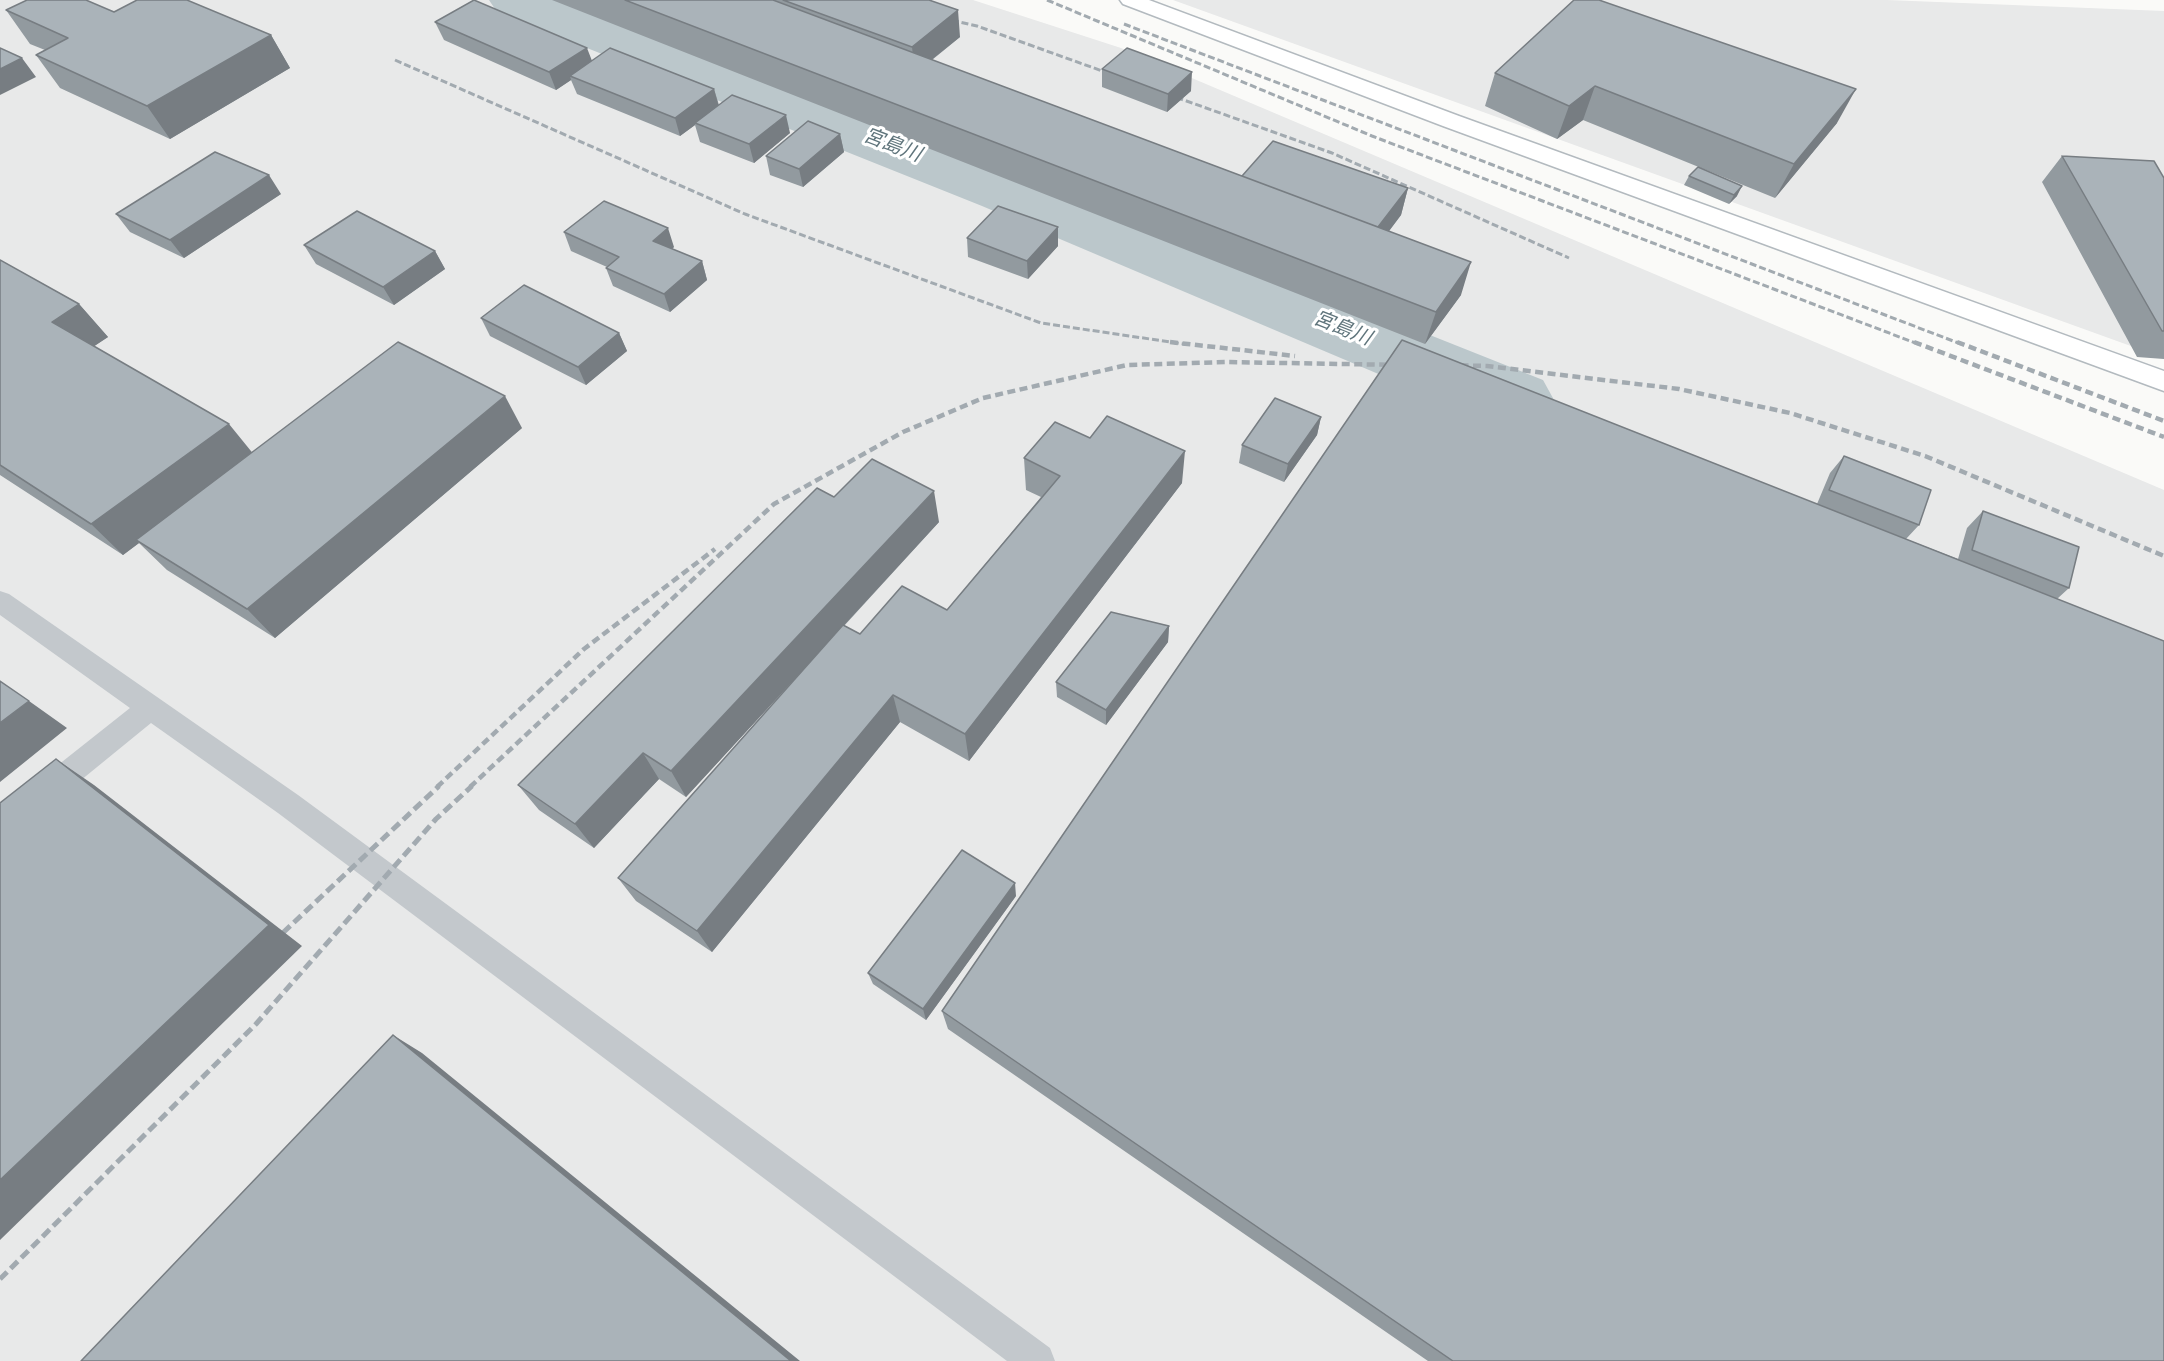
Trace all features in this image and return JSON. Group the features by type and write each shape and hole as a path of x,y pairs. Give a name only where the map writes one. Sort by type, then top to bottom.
{"street":[{"path":"1130,0 1451,121 2164,381"}],"lane":[{"path":"0,601 288,804 1037,1361"},
{"path":"0,829 151,707"}],"shaded area":[{"path":"0,0 973,0 1121,48 2164,490 2164,1361 0,1361"},
{"path":"1173,0 1887,0 2164,11 2164,358"}],"building":[{"path":"27,0 86,0 114,12 137,0 187,0 271,35 147,106 36,55 68,38 6,10"},
{"path":"474,0 587,48 549,72 435,22"},
{"path":"625,0 773,0 1471,262 1436,312"},
{"path":"783,0 929,0 958,10 912,47"},
{"path":"1574,0 1599,0 1856,89 1794,164 1595,86 1569,106 1495,73"},
{"path":"0,48 22,58 0,69"},
{"path":"610,48 714,89 675,118 570,76"},
{"path":"1127,48 1192,72 1168,94 1102,69"},
{"path":"732,95 786,115 749,144 695,123"},
{"path":"808,121 840,134 799,169 766,156"},
{"path":"1273,141 1408,188 1378,227 1242,176"},
{"path":"215,152 269,175 170,240 116,214"},
{"path":"2062,156 2154,161 2164,178 2164,331 2162,331"},
{"path":"1698,167 1742,186 1734,195 1689,176"},
{"path":"604,201 668,228 653,241 702,261 664,294 606,268 619,257 564,232"},
{"path":"998,206 1058,227 1027,261 967,238"},
{"path":"357,211 435,251 383,287 304,245"},
{"path":"0,260 79,304 52,322 229,424 91,524 0,465"},
{"path":"524,285 619,333 578,367 481,318"},
{"path":"1402,340 2164,641 2164,1361 1453,1361 942,1011"},
{"path":"398,342 505,396 247,609 136,540"},
{"path":"1275,398 1321,417 1288,464 1242,445"},
{"path":"1107,416 1185,451 965,734 893,695 697,931 618,878 843,625 860,634 902,586 947,610 1060,476 1024,458 1055,422 1090,438"},
{"path":"1844,456 1931,490 1919,525 1829,490"},
{"path":"872,459 934,491 671,771 643,753 575,824 518,785 817,488 834,497"},
{"path":"1983,511 2079,547 2069,588 1972,550"},
{"path":"1111,612 1169,626 1106,710 1056,682"},
{"path":"0,681 29,701 0,723"},
{"path":"56,759 269,925 0,1180 0,803"},
{"path":"962,850 1015,883 923,1009 868,973"},
{"path":"393,1035 791,1361 81,1361"}],"waterway":[{"name":"宮島川","path":"518,0 1006,191 1515,400"}],"railway":[{"path":"1047,0 1372,136 1918,344"},
{"path":"942,18 977,26 1119,77"},
{"path":"1124,24 1961,344"},
{"path":"395,60 745,214 1041,323 1172,342"},
{"path":"1167,94 1332,153 1569,258"},
{"path":"1172,342 1295,356"},
{"path":"1172,342 1184,344"},
{"path":"1914,342 2164,437"},
{"path":"1957,342 2164,421"},
{"path":"470,787 774,504 903,432 983,398 1127,365 1225,362 1403,365"},
{"path":"1448,365 1487,366 1679,389 1790,413 1925,456 2164,556"},
{"path":"437,787 584,649 715,549"},
{"path":"272,943 439,786"},
{"path":"0,1279 256,1024 436,819 472,786"}]}
